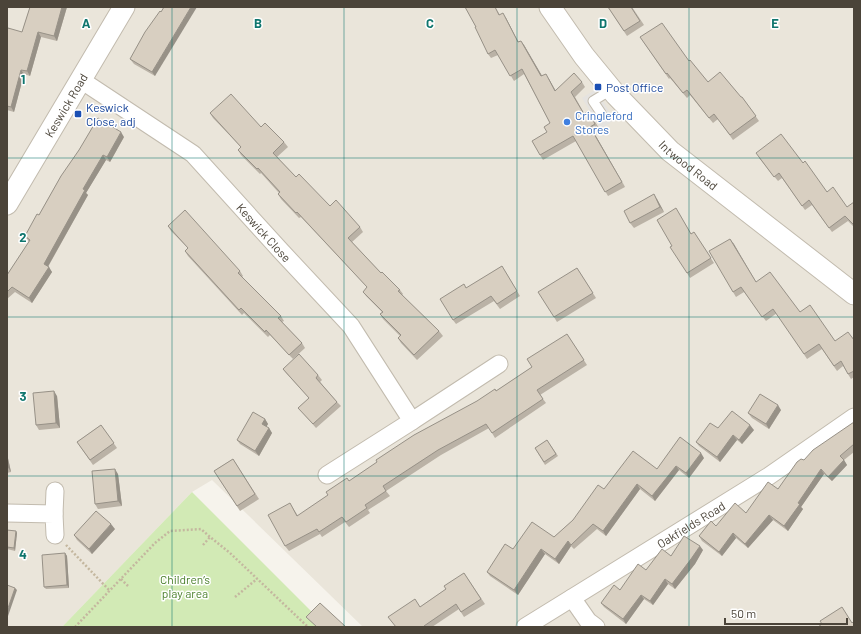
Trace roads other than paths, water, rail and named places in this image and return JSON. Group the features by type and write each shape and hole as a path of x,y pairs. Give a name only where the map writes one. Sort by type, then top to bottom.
{"street":[{"name":"Keswick Road","path":"7,204 124,7"},
{"name":"Intwood Road","path":"550,7 584,56 611,90 670,151 854,294"},
{"name":"Keswick Close","path":"81,80 193,154 351,326 412,421"},
{"path":"327,475 500,364"},
{"name":"Oakfields Road","path":"525,627 769,476 854,417"},
{"path":"55,491 55,535"},
{"path":"7,513 54,514"},
{"path":"572,598 588,621 596,627"}],"lane":[{"path":"601,113 593,101 611,90"}],"place":[{"name":"Post Office","path":"598,87"},
{"name":"Keswick Close, adj","path":"78,114"},
{"name":"Cringleford Stores","path":"567,122"}],"park label":[{"name":"Children’s play area","path":"185,586"}]}
